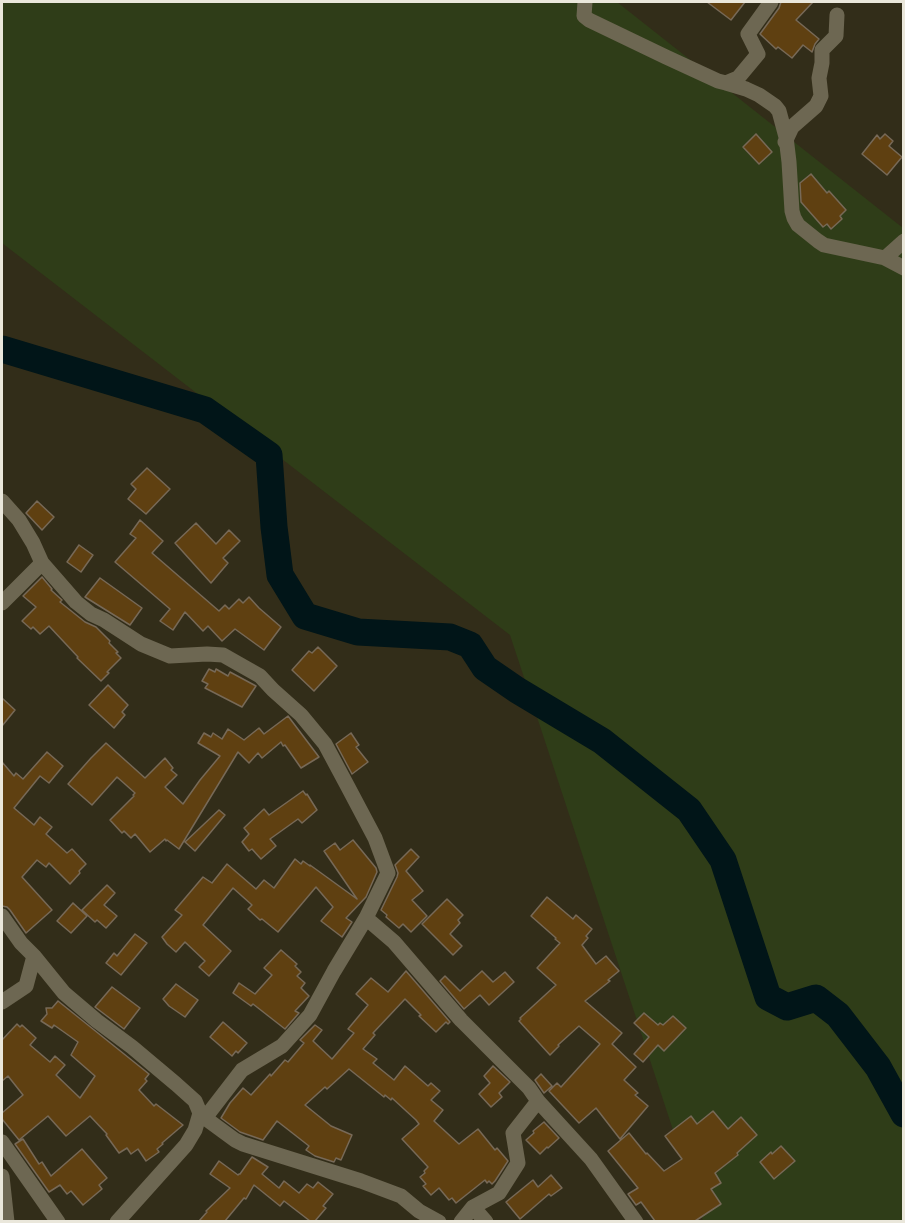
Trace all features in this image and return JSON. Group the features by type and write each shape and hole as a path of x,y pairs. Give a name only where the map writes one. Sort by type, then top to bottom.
{"street":[{"path":"585,2 583,15 585,17 718,81 752,92 775,106 779,111 786,140 793,214 798,225 824,244 885,258 903,268"},
{"path":"726,83 738,78 758,54 748,34 771,2"},
{"path":"786,140 792,127 816,106 821,96 819,78 822,50 836,36 837,15"},
{"path":"885,258 903,241"},
{"path":"2,501 19,520 42,563 76,602 91,614 141,644 170,656 223,655 260,676 302,715 325,744 375,838 387,873 366,918 310,1015 282,1046 242,1070 202,1118 181,1151 117,1221"},
{"path":"2,603 42,563"},
{"path":"2,916 21,943 64,993 151,1062 195,1101 202,1118 234,1140 401,1196 419,1211 440,1221"},
{"path":"366,918 394,942 461,1020 529,1088 591,1159 636,1221"},
{"path":"2,1002 26,986 34,956"},
{"path":"461,1221 473,1207 500,1193 518,1163 513,1133 538,1101"},
{"path":"2,1142 58,1221"},
{"path":"2,1176 7,1221"},
{"path":"473,1207 486,1221"}],"green space":[{"path":"2,2 617,2 903,228 903,1221 703,1221 510,635 2,243"}],"building":[{"path":"707,2 745,2 731,20"},
{"path":"781,2 813,2 796,20 819,39 812,52 803,45 792,58 778,47 776,49 760,34"},
{"path":"756,134 772,152 759,164 743,147"},
{"path":"885,134 893,141 889,146 902,157 887,175 862,154 877,135 880,139"},
{"path":"811,174 846,210 840,216 842,219 831,229 827,224 823,227 801,202 800,183"},
{"path":"147,468 170,489 146,514 128,499 136,489 131,484"},
{"path":"37,501 54,517 42,530 26,513"},
{"path":"140,520 163,541 152,553 219,611 225,605 229,609 239,599 243,603 249,597 281,627 264,650 235,629 222,641 208,626 203,631 185,612 173,630 160,621 170,609 115,562 136,538 130,534"},
{"path":"196,523 216,544 229,530 240,541 223,558 228,563 211,583 175,543"},
{"path":"79,545 93,555 81,572 67,562"},
{"path":"42,577 62,600 60,602 85,622 96,627 118,652 116,653 121,658 101,681 49,626 40,634 22,621 36,607 23,596"},
{"path":"100,578 142,608 130,625 85,597"},
{"path":"318,647 337,666 314,691 292,670 309,651 312,653"},
{"path":"209,669 215,672 216,669 228,676 230,672 256,686 242,707 205,688 208,684 202,681"},
{"path":"108,685 128,705 122,712 125,715 114,728 89,705"},
{"path":"2,698 15,710 2,726"},
{"path":"288,716 319,757 301,768 281,742 262,758 258,753 249,763 238,752 179,849 165,839 150,852 135,834 131,838 124,831 122,833 110,820 135,793 117,777 92,805 68,784 106,743 145,778 165,758 173,768 171,770 177,775 165,787 183,804 220,756 198,743 204,733 211,737 213,733 222,739 228,729 244,740 259,728 264,734"},
{"path":"351,733 359,745 356,747 368,762 352,774 336,744"},
{"path":"47,752 63,766 49,783 40,776 14,808 34,825 40,817 52,827 46,834 67,853 72,849 86,864 70,884 49,863 46,867 37,860 22,877 52,910 26,933 10,910 2,906 2,762 14,776 16,773 23,779"},
{"path":"303,791 317,810 302,823 298,819 270,839 276,846 261,859 252,849 249,851 242,842 249,834 244,828 264,809 269,815"},
{"path":"219,810 225,815 195,851 185,842"},
{"path":"353,840 377,872 366,897 346,918 352,922 342,937 321,921 333,907 316,887 278,932 248,909 252,905 233,888 203,925 231,951 209,976 199,967 205,961 185,942 176,952 162,937 182,915 175,910 203,877 212,883 227,864 256,889 264,880 274,888 295,859 301,864 303,861 357,899 324,851 335,843 340,850"},
{"path":"411,849 419,857 406,871 423,891 412,900 427,916 411,932 403,924 399,928 381,910 397,877 395,865"},
{"path":"107,885 115,893 104,905 117,916 106,928 82,910"},
{"path":"547,897 573,919 576,915 592,929 582,945 596,964 606,956 619,971 585,1001 622,1033 612,1044 636,1067 624,1080 638,1093 635,1095 648,1106 620,1139 596,1108 579,1123 549,1091 557,1083 561,1087 600,1044 579,1026 550,1055 519,1021 556,985 537,968 560,943 531,916"},
{"path":"447,899 463,915 458,920 460,923 450,934 462,946 453,955 422,924"},
{"path":"73,903 87,916 71,933 57,921"},
{"path":"135,934 147,943 121,975 106,963 114,953 117,956"},
{"path":"281,950 297,964 295,966 301,972 297,976 305,983 301,988 309,996 295,1011 299,1013 285,1029 253,1004 251,1006 233,993 239,983 255,994 272,975 264,968"},
{"path":"406,971 450,1022 448,1024 446,1022 436,1032 405,999 373,1033 375,1035 363,1049 377,1059 373,1063 394,1080 405,1066 428,1086 431,1083 440,1091 431,1100 443,1110 434,1121 459,1144 478,1129 495,1150 497,1148 508,1161 492,1184 485,1180 456,1203 452,1198 449,1200 439,1188 431,1195 423,1186 426,1184 420,1177 428,1167 402,1139 419,1124 416,1120 392,1098 391,1100 385,1095 384,1097 349,1069 305,1105 331,1126 352,1135 341,1160 336,1158 334,1162 315,1156 306,1150 309,1146 277,1121 263,1140 240,1132 221,1118 243,1088 251,1095 285,1060 288,1062 304,1043 300,1040 315,1025 322,1030 313,1041 332,1059 354,1033 348,1029 368,1005 356,994 371,978 388,992"},
{"path":"482,971 493,982 505,972 514,982 489,1005 480,995 464,1009 440,981 445,976 460,991"},
{"path":"176,984 198,1000 185,1017 163,999"},
{"path":"112,987 140,1008 124,1029 95,1007"},
{"path":"58,1001 149,1074 145,1079 147,1081 139,1090 154,1106 156,1104 183,1125 162,1143 157,1149 159,1152 146,1161 138,1149 131,1154 127,1148 119,1153 107,1134 90,1116 66,1136 48,1116 19,1140 2,1119 2,1113 23,1095 8,1076 2,1081 2,1040 17,1024 20,1027 22,1025 36,1038 30,1045 50,1062 55,1056 65,1065 56,1075 80,1098 95,1076 71,1055 78,1042 54,1025 52,1028 41,1021 47,1014 46,1008 52,1008"},
{"path":"644,1013 658,1025 660,1023 663,1025 673,1016 686,1028 664,1051 658,1045 643,1062 634,1054 649,1037 634,1023"},
{"path":"223,1022 247,1043 232,1056 210,1037"},
{"path":"493,1066 510,1082 499,1093 502,1097 491,1107 479,1094 490,1083 484,1076"},
{"path":"541,1074 552,1086 544,1093 535,1080"},
{"path":"713,1111 728,1129 741,1117 757,1135 737,1153 738,1155 715,1173 721,1183 711,1189 721,1204 695,1221 655,1221 641,1202 636,1205 628,1194 638,1188 608,1151 629,1133 664,1171 682,1159 665,1136 691,1116 697,1124"},
{"path":"544,1122 559,1138 540,1154 526,1140"},
{"path":"23,1139 39,1164 42,1162 51,1176 82,1149 107,1178 99,1185 102,1189 83,1205 71,1191 67,1194 60,1185 49,1192 15,1144"},
{"path":"781,1146 795,1161 774,1179 760,1162"},
{"path":"252,1157 268,1167 262,1174 279,1188 284,1181 299,1193 307,1184 313,1188 318,1182 333,1194 323,1206 326,1208 315,1221 310,1221 284,1201 280,1206 254,1185 246,1199 244,1198 225,1221 199,1221 230,1188 210,1174 219,1161 238,1175"},
{"path":"551,1175 562,1188 551,1196 549,1194 520,1219 506,1202 533,1180 538,1187"}],"waterway":[{"path":"2,349 205,410 269,455 280,575 305,616 358,632 450,637 470,645 485,668 602,741 689,810 723,860 768,997 787,1007 816,998 838,1015 878,1067 904,1114"}]}
